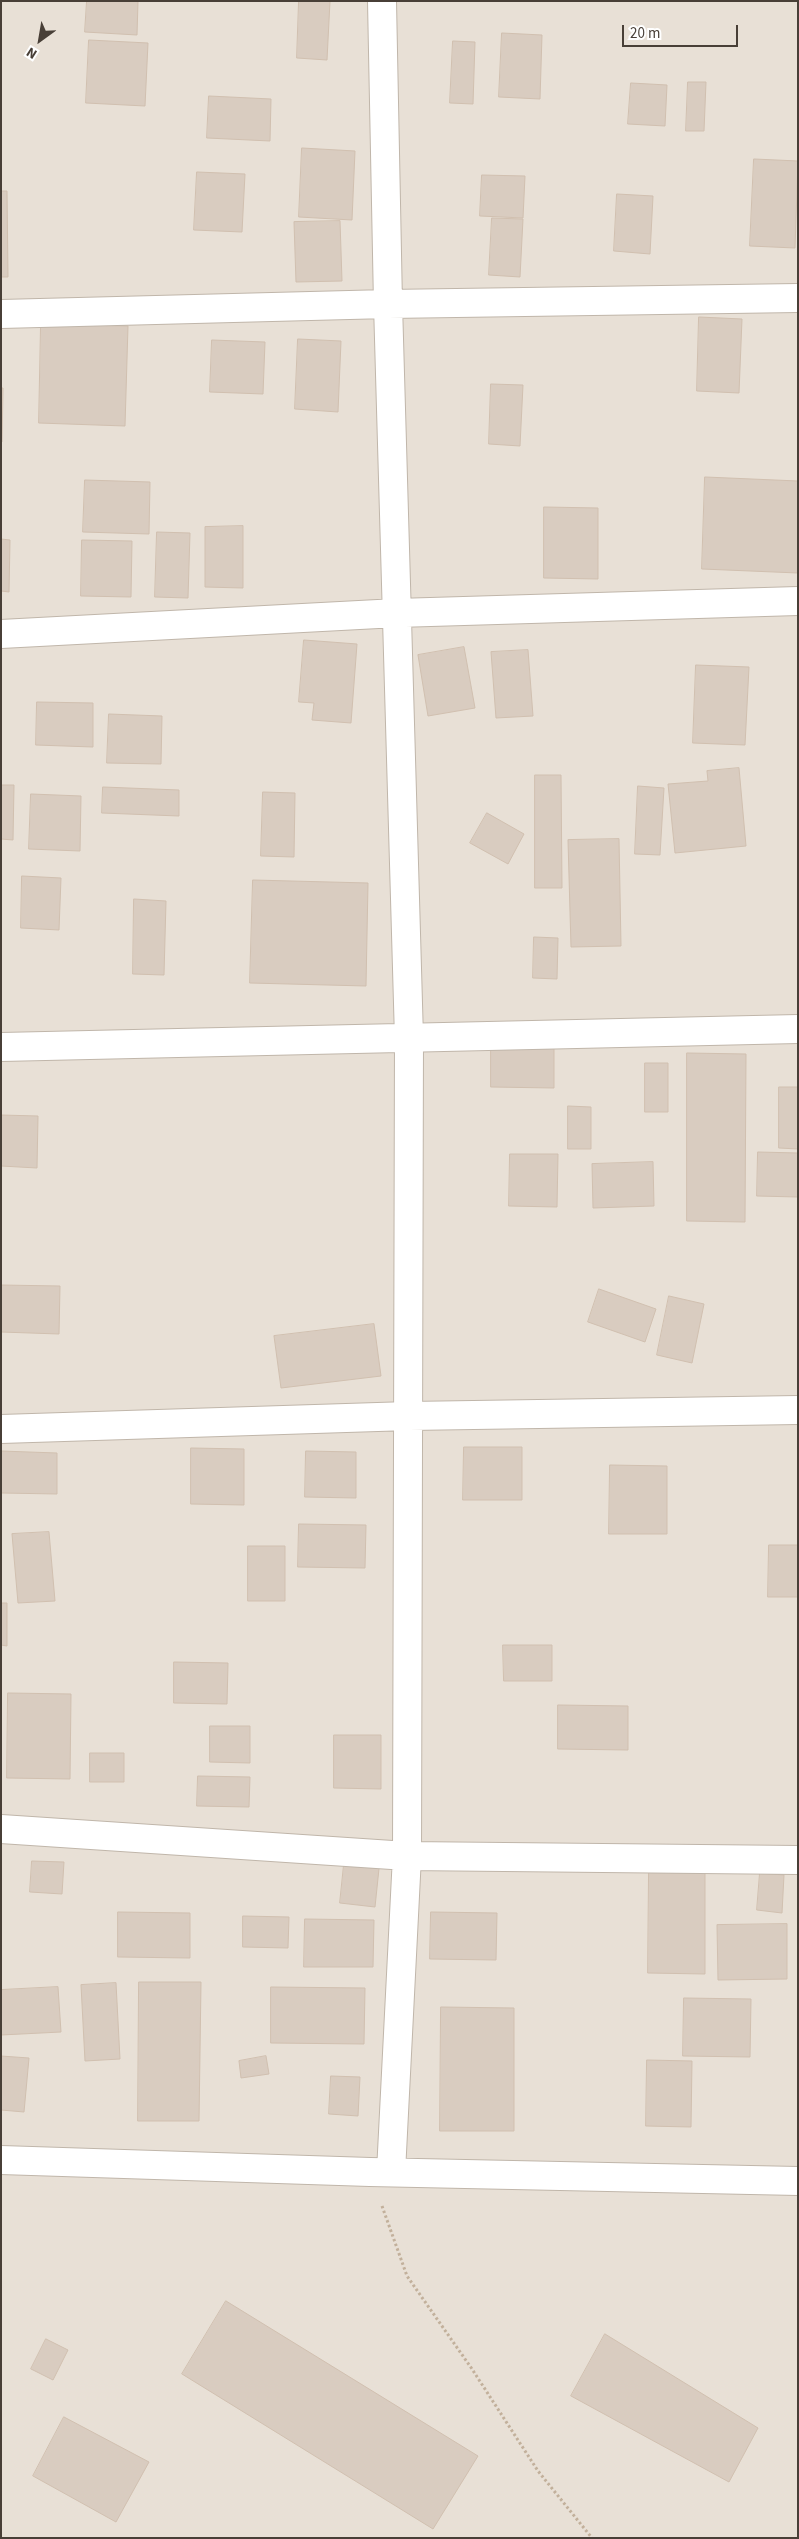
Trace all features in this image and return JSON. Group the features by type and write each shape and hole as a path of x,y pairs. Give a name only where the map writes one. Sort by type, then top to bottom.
{"street":[{"path":"380,2172 407,1856 409,1416 409,1038 396,614 382,1"},
{"path":"1,314 388,304 798,298"},
{"path":"1,634 396,614 798,601"},
{"path":"1,1047 798,1029"},
{"path":"1,1429 409,1416 798,1410"},
{"path":"1,1829 407,1856 798,1860"},
{"path":"1,2160 380,2172 798,2180"}],"path":[{"path":"380,2172 407,2276 472,2369 538,2471 592,2538"}],"shaded area":[{"path":"1,1 798,1 798,2538 1,2538"}],"building":[{"path":"87,1 138,1 137,35 85,32"},
{"path":"299,1 330,1 327,60 297,58"},
{"path":"502,33 542,35 540,99 499,97"},
{"path":"89,40 148,43 145,106 86,103"},
{"path":"453,41 475,42 473,104 450,103"},
{"path":"688,82 706,82 704,131 686,131"},
{"path":"631,83 667,85 665,126 628,124"},
{"path":"209,96 271,99 270,141 207,138"},
{"path":"302,148 355,151 352,220 299,217"},
{"path":"754,159 798,161 795,248 750,246"},
{"path":"197,172 245,174 242,232 194,230"},
{"path":"482,175 525,176 523,218 480,216"},
{"path":"1,191 7,191 8,277 1,277"},
{"path":"617,194 653,196 650,254 614,251"},
{"path":"492,218 523,219 520,277 489,275"},
{"path":"340,221 342,281 296,282 294,222"},
{"path":"699,317 742,319 739,393 697,391"},
{"path":"41,324 128,326 125,426 39,423"},
{"path":"298,339 341,341 338,412 295,409"},
{"path":"212,340 265,342 263,394 210,392"},
{"path":"491,384 523,385 520,446 489,444"},
{"path":"1,388 3,388 2,442 1,442"},
{"path":"705,477 798,481 798,573 702,569"},
{"path":"85,480 150,482 149,534 83,532"},
{"path":"544,507 598,508 598,579 544,578"},
{"path":"243,526 243,588 205,587 205,527"},
{"path":"157,532 190,533 188,598 155,597"},
{"path":"1,539 10,540 9,592 1,591"},
{"path":"82,540 132,541 131,597 81,596"},
{"path":"304,640 357,644 351,723 312,720 314,703 299,702"},
{"path":"464,647 475,708 428,716 418,655"},
{"path":"528,650 533,716 496,718 491,652"},
{"path":"696,665 749,667 745,745 693,743"},
{"path":"37,702 93,703 93,747 36,745"},
{"path":"109,714 162,716 161,764 107,763"},
{"path":"739,768 746,846 675,853 668,784 708,781 707,771"},
{"path":"535,775 561,775 562,888 535,888"},
{"path":"1,785 14,785 13,840 1,839"},
{"path":"638,786 664,788 660,855 635,854"},
{"path":"103,787 179,790 179,816 102,813"},
{"path":"263,792 295,793 294,857 261,856"},
{"path":"31,794 81,796 80,851 29,849"},
{"path":"487,813 524,834 508,864 470,843"},
{"path":"619,839 621,946 571,947 568,840"},
{"path":"22,876 61,878 59,930 21,928"},
{"path":"253,880 368,883 366,986 250,983"},
{"path":"134,899 166,901 164,975 133,974"},
{"path":"534,937 558,938 557,979 533,978"},
{"path":"491,1047 554,1048 554,1088 491,1087"},
{"path":"687,1053 746,1054 745,1222 687,1221"},
{"path":"645,1063 668,1063 668,1112 645,1112"},
{"path":"779,1087 798,1087 798,1149 779,1148"},
{"path":"568,1106 591,1107 591,1149 568,1149"},
{"path":"1,1115 38,1116 37,1168 1,1166"},
{"path":"758,1152 798,1153 798,1197 757,1196"},
{"path":"510,1154 558,1154 557,1207 509,1206"},
{"path":"653,1162 654,1206 593,1208 592,1164"},
{"path":"1,1285 60,1286 59,1334 1,1332"},
{"path":"599,1289 656,1309 645,1342 588,1322"},
{"path":"669,1296 704,1304 692,1363 657,1355"},
{"path":"374,1324 381,1376 281,1388 274,1336"},
{"path":"464,1447 522,1447 522,1500 463,1500"},
{"path":"191,1448 244,1449 244,1505 191,1504"},
{"path":"1,1451 57,1453 57,1494 1,1493"},
{"path":"306,1451 356,1452 356,1498 305,1497"},
{"path":"610,1465 667,1466 667,1534 609,1534"},
{"path":"299,1524 366,1525 365,1568 298,1567"},
{"path":"49,1532 55,1601 18,1603 12,1534"},
{"path":"769,1545 798,1545 798,1597 768,1597"},
{"path":"248,1546 285,1546 285,1601 248,1601"},
{"path":"1,1603 7,1603 7,1646 1,1645"},
{"path":"503,1645 552,1645 552,1681 504,1681"},
{"path":"174,1662 228,1663 227,1704 174,1703"},
{"path":"8,1693 71,1694 70,1779 7,1778"},
{"path":"558,1705 628,1706 628,1750 558,1749"},
{"path":"210,1726 250,1726 250,1763 210,1762"},
{"path":"334,1735 381,1735 381,1789 334,1788"},
{"path":"90,1753 124,1753 124,1782 90,1782"},
{"path":"198,1776 250,1777 249,1807 197,1806"},
{"path":"345,1855 380,1859 375,1907 340,1903"},
{"path":"32,1861 64,1862 62,1894 30,1892"},
{"path":"649,1869 705,1870 705,1974 648,1973"},
{"path":"760,1873 784,1875 782,1913 757,1910"},
{"path":"118,1912 190,1913 190,1958 118,1957"},
{"path":"431,1912 497,1913 496,1960 430,1959"},
{"path":"243,1916 289,1917 288,1948 243,1947"},
{"path":"305,1919 374,1920 373,1967 304,1967"},
{"path":"787,1924 787,1979 718,1980 717,1925"},
{"path":"139,1982 201,1982 199,2121 138,2121"},
{"path":"116,1983 120,2059 85,2061 81,1985"},
{"path":"58,1987 61,2032 1,2035 1,1990"},
{"path":"271,1987 365,1988 364,2044 271,2043"},
{"path":"684,1998 751,1999 750,2057 683,2056"},
{"path":"441,2007 514,2008 514,2131 440,2131"},
{"path":"1,2056 29,2058 24,2112 1,2110"},
{"path":"266,2056 269,2074 241,2078 239,2061"},
{"path":"647,2060 692,2061 691,2127 646,2126"},
{"path":"331,2076 360,2077 358,2116 329,2114"},
{"path":"226,2301 478,2456 433,2529 182,2374"},
{"path":"605,2334 758,2428 729,2482 571,2396"},
{"path":"46,2339 68,2350 53,2380 31,2369"},
{"path":"64,2417 149,2462 116,2522 33,2476"}]}
